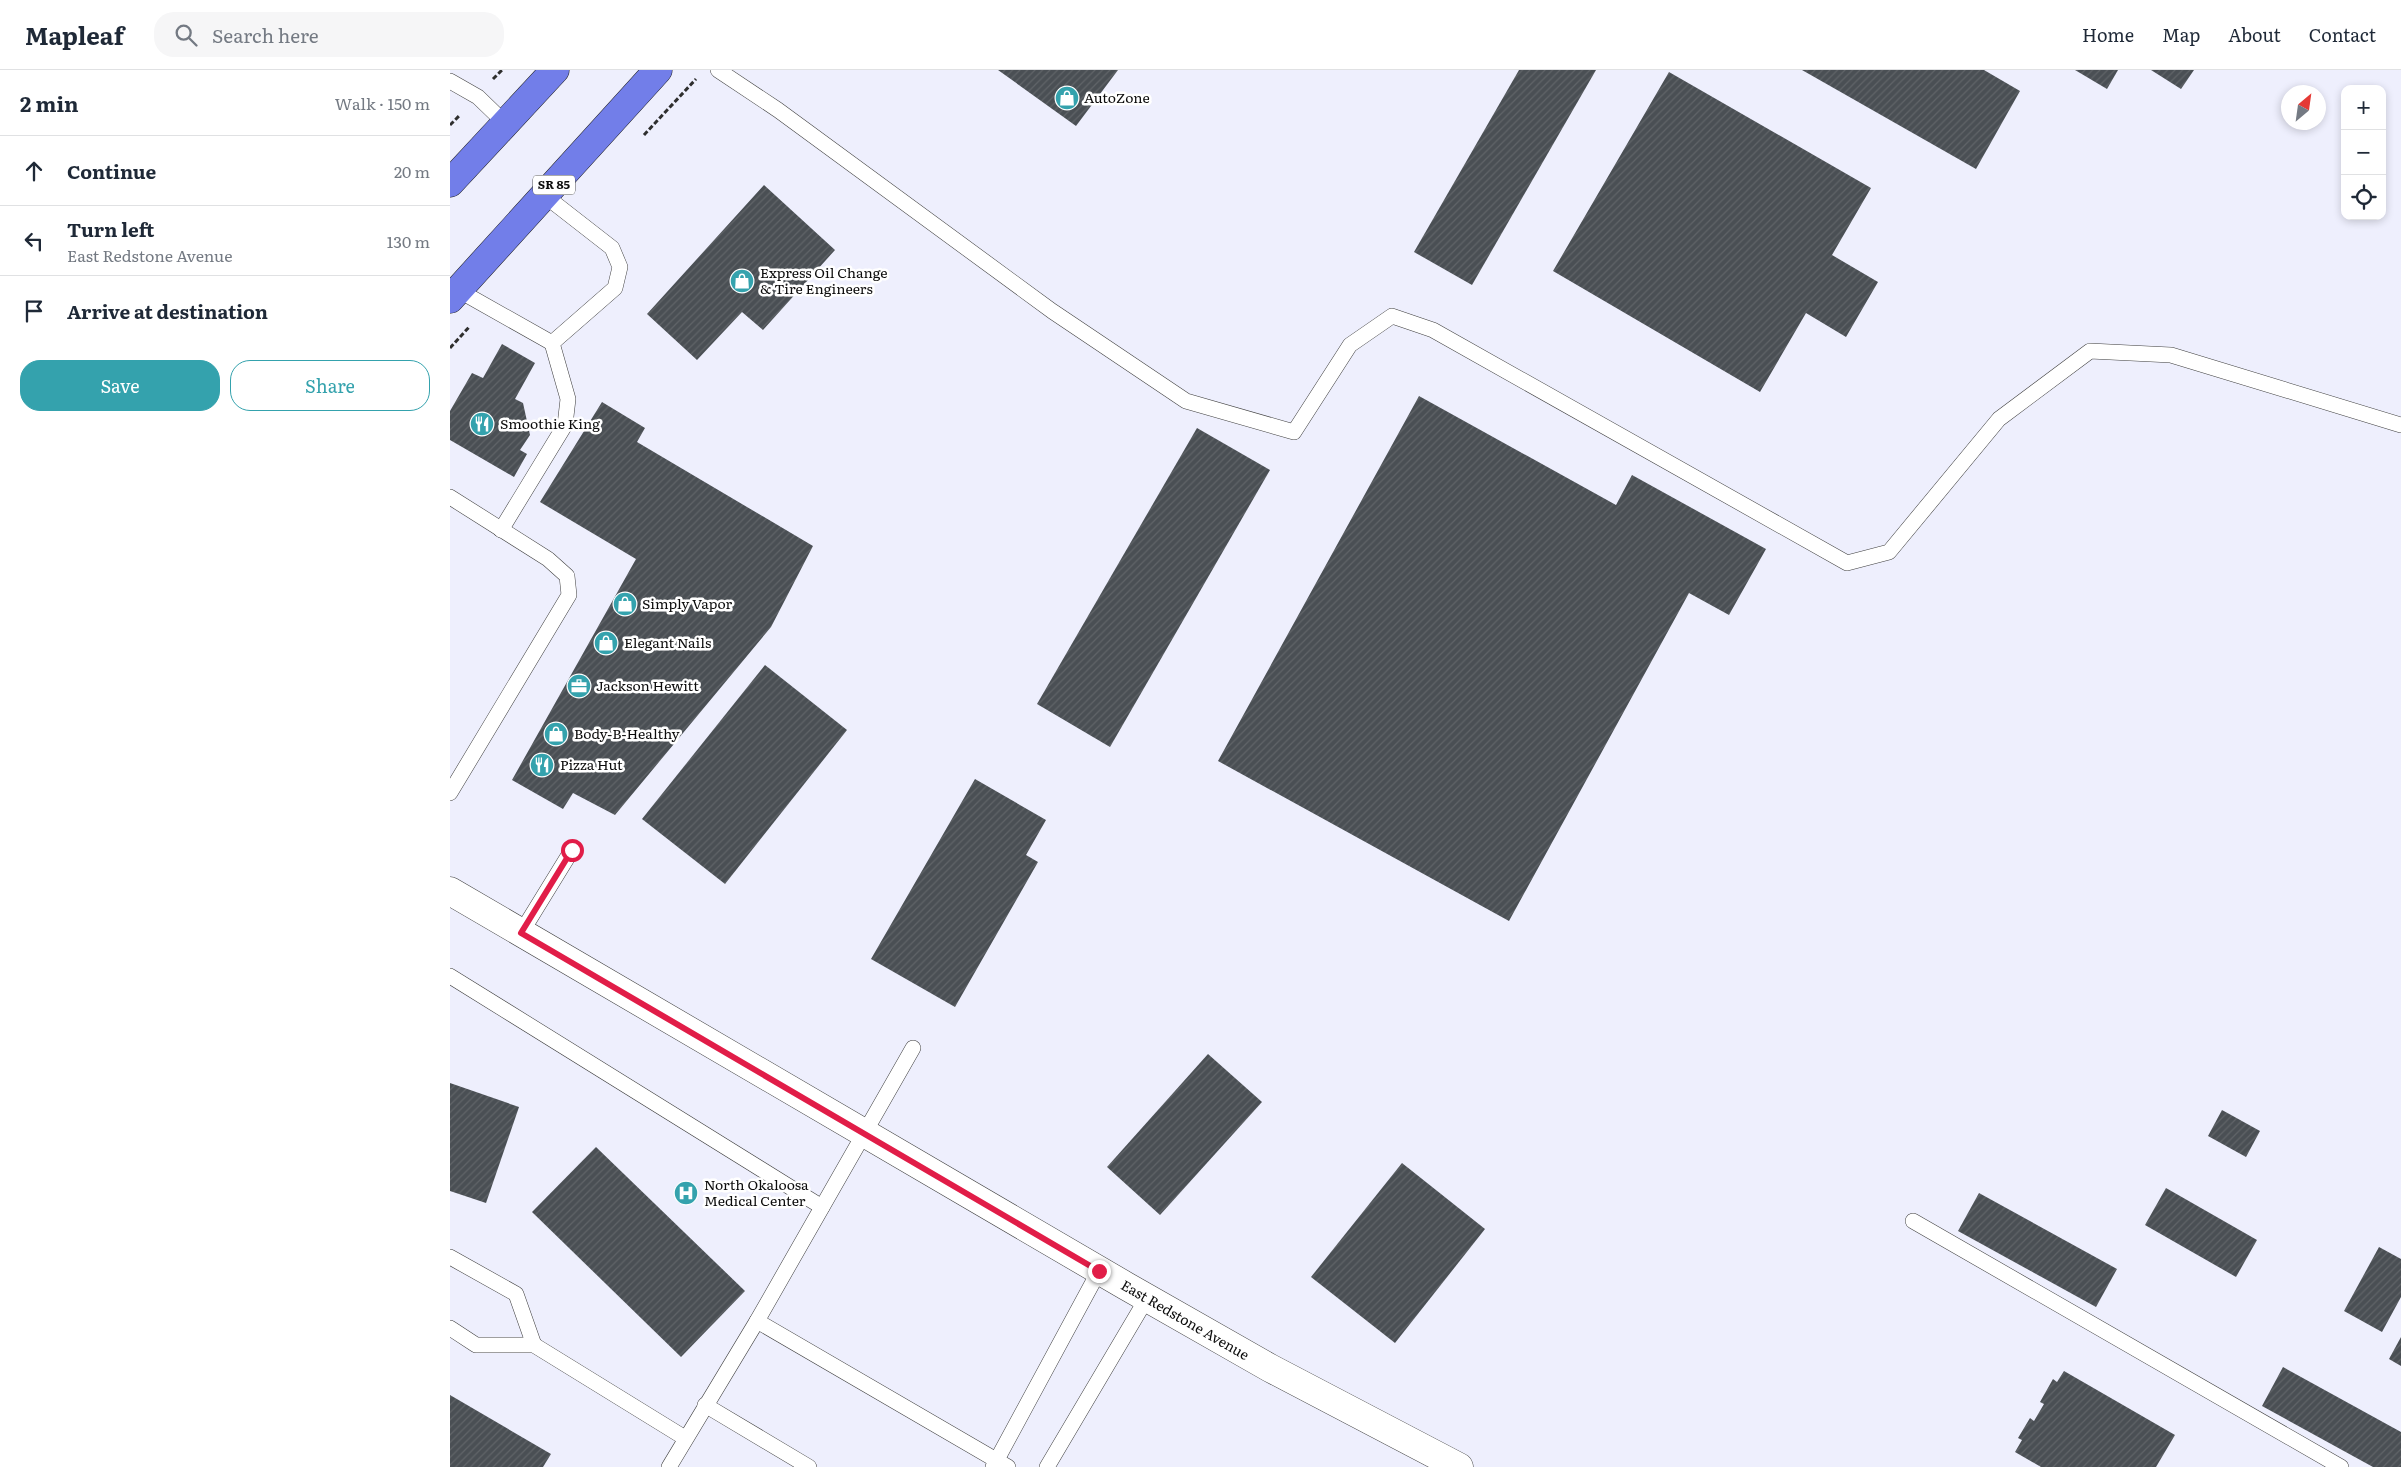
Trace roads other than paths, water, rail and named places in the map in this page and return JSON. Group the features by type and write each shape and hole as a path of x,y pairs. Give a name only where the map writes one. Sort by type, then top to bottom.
{"main road":[{"path":"450,183 555,70"},
{"name":"SR 85","path":"454,294 658,70"}],"street":[{"name":"East Redstone Avenue","path":"450,891 1099,1271 1278,1372 1459,1467"}],"lane":[{"path":"718,70 778,110 1052,311 1186,401 1294,432 1350,345 1392,316 1433,330 1847,563 1889,552 1998,419 2090,351 2171,355 2401,425"},
{"path":"450,81 478,97 505,123"},
{"path":"544,196 612,248 620,266 615,288 552,343"},
{"path":"454,294 552,343 568,399 565,425 502,530"},
{"path":"450,497 548,559 567,576 569,595 450,793"},
{"path":"521,933 572,850"},
{"path":"450,976 822,1207"},
{"path":"669,1467 757,1321 913,1048"},
{"path":"1913,1221 2341,1467"},
{"path":"450,1257 516,1294 534,1345"},
{"path":"757,1321 1000,1465 1099,1271"},
{"path":"1047,1467 1147,1298"},
{"path":"450,1328 476,1345 534,1345 686,1438"},
{"path":"705,1405 809,1467"}],"place":[{"name":"AutoZone","path":"1067,98"},
{"name":"Express Oil Change & Tire Engineers","path":"742,281"},
{"name":"Smoothie King","path":"482,424"},
{"name":"Simply Vapor","path":"625,604"},
{"name":"Elegant Nails","path":"606,643"},
{"name":"Jackson Hewitt","path":"579,686"},
{"name":"Body-B-Healthy","path":"556,734"},
{"name":"Pizza Hut","path":"542,765"},
{"name":"North Okaloosa Medical Center","path":"686,1193"}]}
